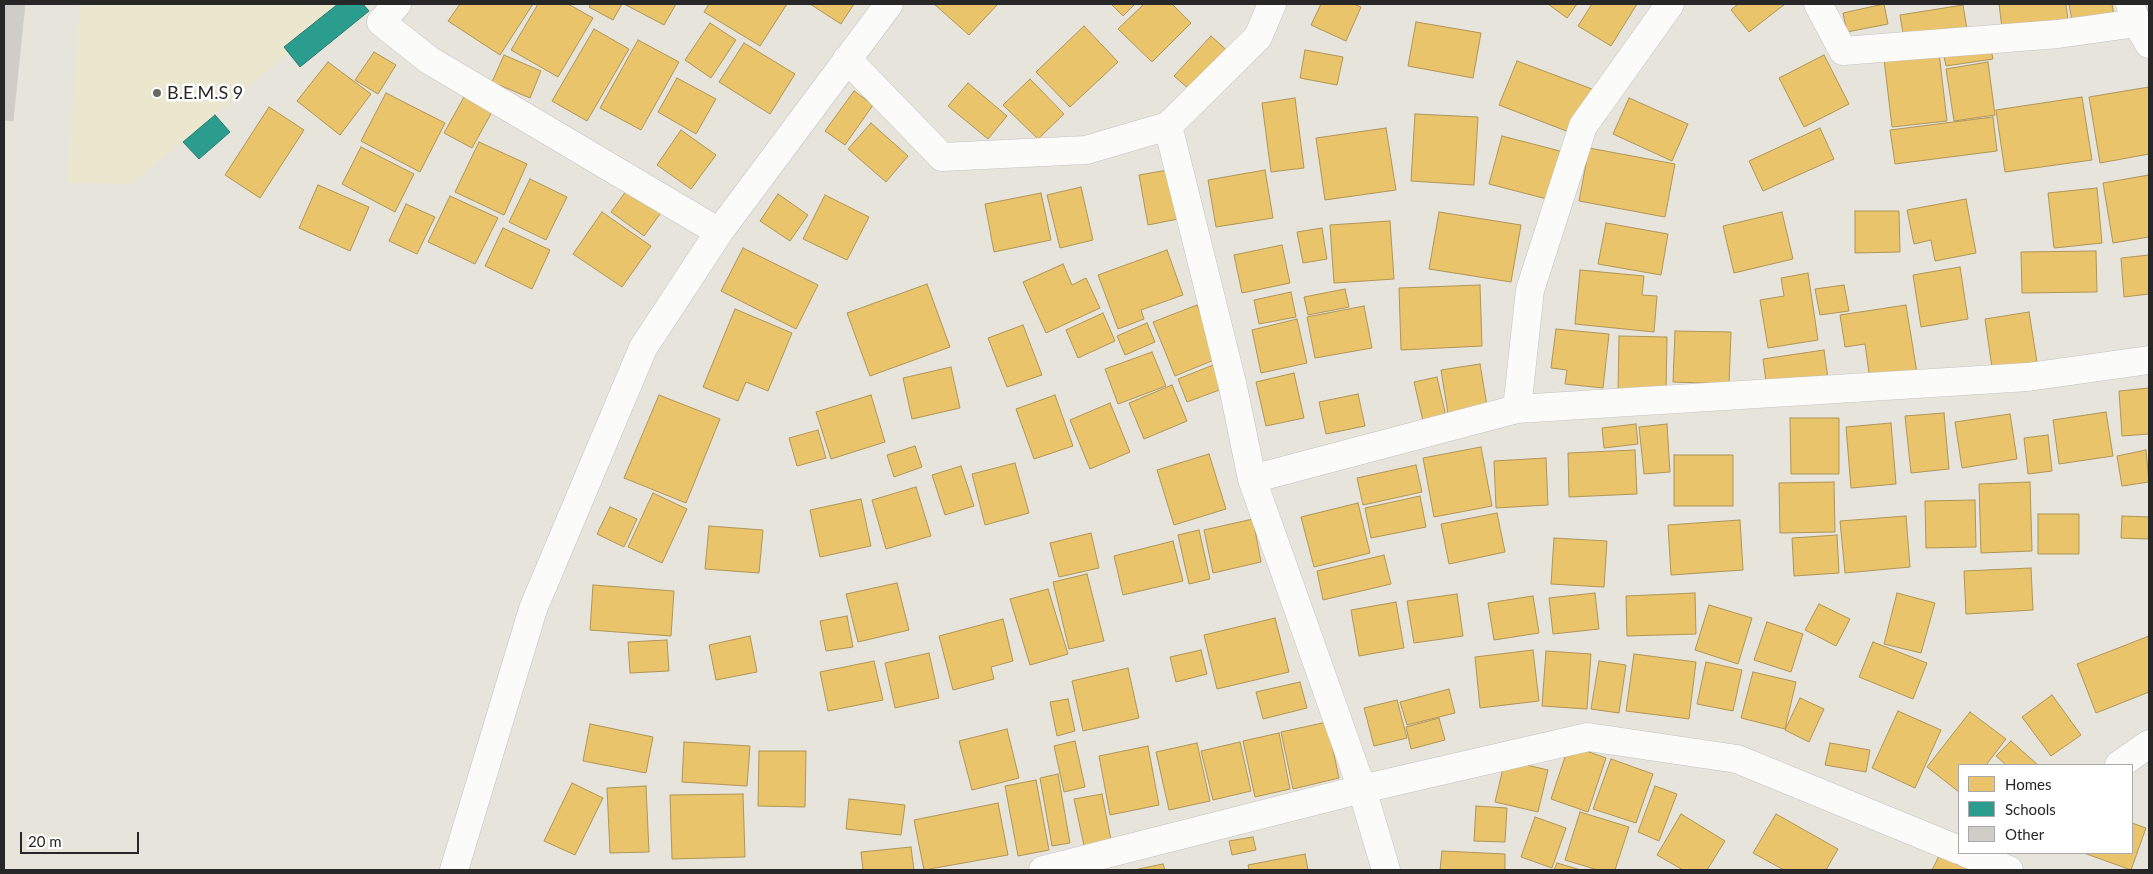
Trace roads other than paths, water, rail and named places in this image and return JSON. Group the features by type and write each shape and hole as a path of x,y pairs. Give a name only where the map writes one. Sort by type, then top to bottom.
{"street":[{"path":"397,4 381,22 428,60 718,232"},
{"path":"454,870 533,608 643,348 718,232 889,4"},
{"path":"847,59 942,157 1086,150 1168,126 1258,37 1272,4"},
{"path":"1517,409 1530,290 1583,126 1670,4"},
{"path":"1818,4 1843,51 2058,34 2139,24"},
{"path":"1168,126 1233,387 1252,479 1362,789 1386,870"},
{"path":"1252,479 1517,409 2028,377 2149,360"},
{"path":"1043,870 1362,789 1588,737 1738,759 1958,850"},
{"path":"2120,764 2149,744"},
{"path":"1968,854 2008,870"},
{"path":"2013,870 2021,854"}],"place":[{"name":"B.E.M.S 9","path":"157,93"}]}
